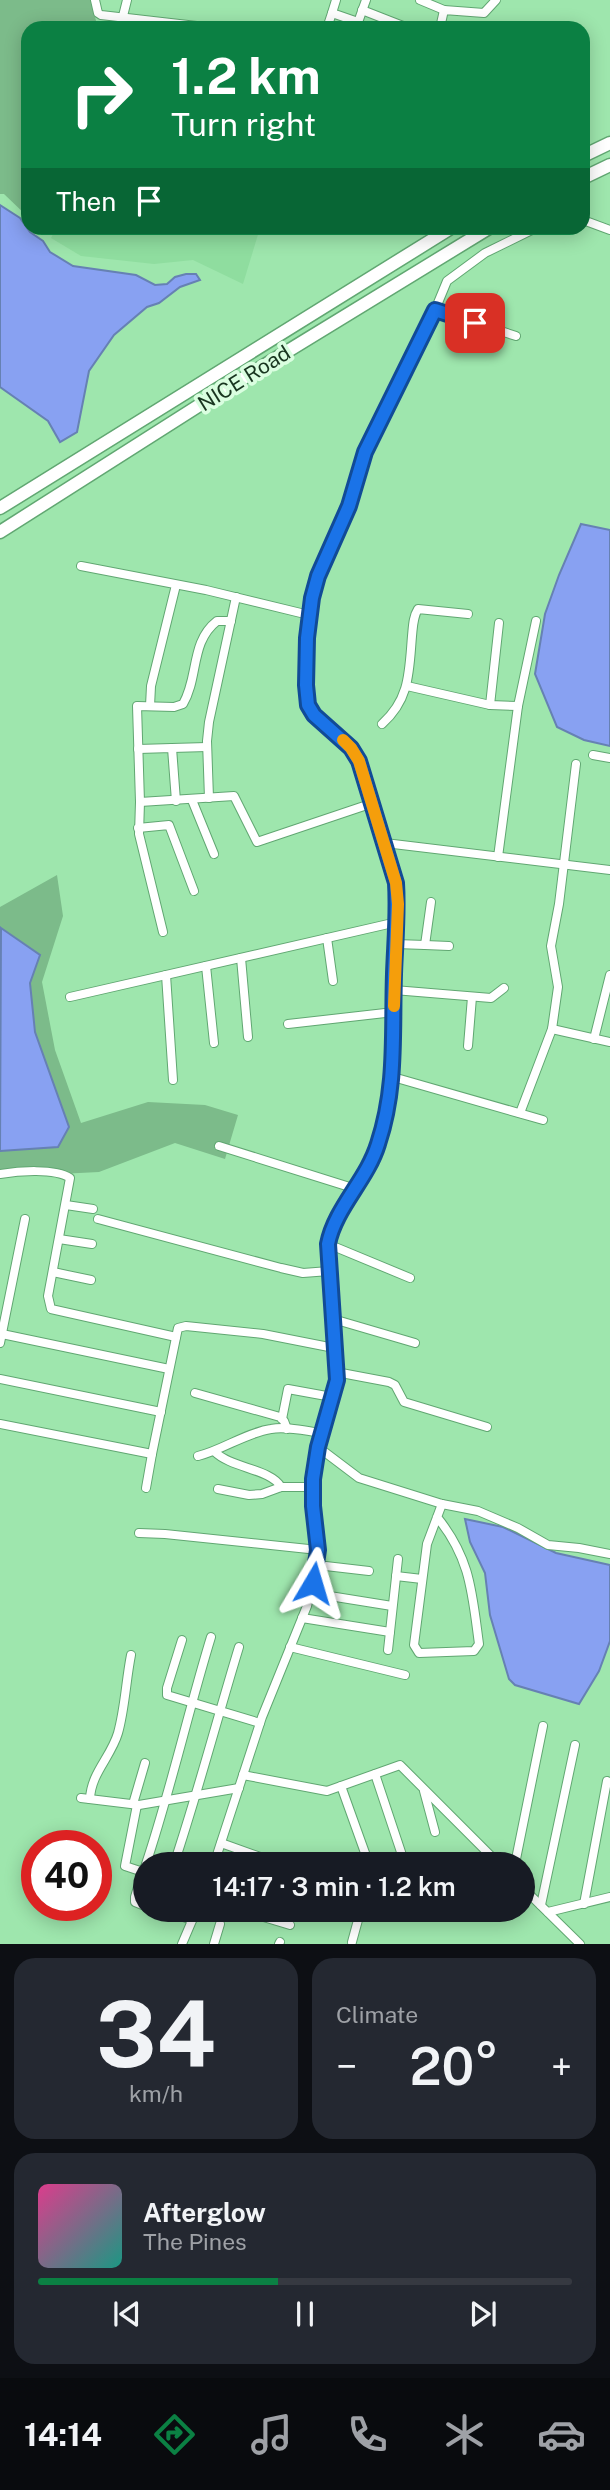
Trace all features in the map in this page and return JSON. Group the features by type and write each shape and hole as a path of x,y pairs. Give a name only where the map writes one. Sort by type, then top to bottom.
{"highway":[{"path":"590,153 610,143"},
{"path":"590,175 610,165"},
{"name":"NICE Road","path":"0,508 439,235"},
{"name":"NICE Road","path":"0,532 206,401 478,235"}],"street":[{"path":"95,0 101,15 138,21"},
{"path":"121,21 127,0"},
{"path":"329,21 336,0"},
{"path":"358,21 366,0"},
{"path":"420,0 444,10 484,13 496,0"},
{"path":"362,10 390,21"},
{"path":"442,21 444,10"},
{"path":"332,13 349,21"},
{"path":"590,223 610,230"},
{"path":"217,1852 260,1723 302,1618 317,1565 313,1487 318,1447 337,1380 328,1244 339,1215 368,1170 379,1143 393,1077 396,883 359,761 351,748 314,715 308,705 306,685 309,615 318,576 349,506 365,452 447,281 485,253 522,235"},
{"path":"435,310 516,336"},
{"path":"81,566 236,597 309,615"},
{"path":"150,706 150,686 176,585"},
{"path":"209,798 209,722 236,597"},
{"path":"382,724 394,713 407,686 413,619 418,609 468,614"},
{"path":"163,932 138,828 137,706 174,707 183,704 200,642 206,631 217,621 231,621"},
{"path":"498,857 518,706 536,621"},
{"path":"489,705 499,623"},
{"path":"407,686 489,705 518,706"},
{"path":"138,750 207,747"},
{"path":"172,748 176,801"},
{"path":"593,755 610,758"},
{"path":"520,1113 552,1029 558,987 551,946 576,764"},
{"path":"139,802 233,796 257,842 373,803"},
{"path":"192,800 214,854"},
{"path":"138,828 169,825 194,891"},
{"path":"385,843 610,870"},
{"path":"425,945 431,902"},
{"path":"70,997 397,922"},
{"path":"327,938 333,981"},
{"path":"396,944 449,946"},
{"path":"241,958 247,1037"},
{"path":"206,966 214,1043"},
{"path":"166,975 173,1080"},
{"path":"594,1039 610,975"},
{"path":"394,990 491,998 504,988"},
{"path":"468,1046 472,997"},
{"path":"288,1024 394,1012"},
{"path":"552,1029 610,1042"},
{"path":"393,1077 543,1120"},
{"path":"219,1146 356,1189"},
{"path":"0,1174 33,1172 68,1175 71,1182 52,1272 48,1301 51,1309 176,1337"},
{"path":"66,1205 93,1209"},
{"path":"25,1219 1,1339 170,1369"},
{"path":"98,1219 303,1273 329,1271"},
{"path":"59,1239 92,1244"},
{"path":"328,1244 410,1278"},
{"path":"52,1272 91,1280"},
{"path":"332,1319 415,1343"},
{"path":"146,1488 178,1328 186,1326 263,1334 334,1348"},
{"path":"336,1373 389,1382 395,1385 404,1402 486,1427"},
{"path":"0,1379 161,1412"},
{"path":"286,1429 282,1419 289,1389 332,1397"},
{"path":"195,1393 282,1419"},
{"path":"0,1424 152,1454"},
{"path":"198,1456 275,1428 322,1433"},
{"path":"318,1447 359,1478 442,1504 478,1511 518,1528 548,1545 610,1555"},
{"path":"215,1452 226,1460 273,1479 281,1487"},
{"path":"218,1489 250,1495 281,1487 313,1487"},
{"path":"437,1517 456,1543 465,1563 479,1644 474,1651 424,1654 415,1651 414,1639 427,1544 437,1517 442,1504"},
{"path":"139,1533 318,1550"},
{"path":"388,1650 398,1559"},
{"path":"317,1565 369,1571"},
{"path":"396,1576 422,1579"},
{"path":"310,1593 392,1606"},
{"path":"302,1618 390,1632"},
{"path":"150,1852 211,1637"},
{"path":"182,1640 166,1692 169,1697 260,1723"},
{"path":"178,1852 239,1647"},
{"path":"290,1647 405,1675"},
{"path":"90,1799 92,1781 110,1753 117,1735 131,1655"},
{"path":"517,1852 543,1726"},
{"path":"541,1905 575,1745"},
{"path":"133,1866 125,1866 145,1763"},
{"path":"243,1775 327,1791 400,1765 487,1852"},
{"path":"375,1774 401,1852"},
{"path":"584,1904 607,1781"},
{"path":"341,1786 365,1852"},
{"path":"81,1798 135,1805 239,1788"},
{"path":"423,1788 435,1832"},
{"path":"220,1843 246,1852"},
{"path":"548,1912 610,1897"},
{"path":"535,1899 580,1944"},
{"path":"182,1944 191,1922"},
{"path":"280,1922 290,1925"},
{"path":"352,1942 357,1922"},
{"path":"214,1944 220,1924"}],"shaded area":[{"path":"0,0 91,0 96,21 21,21 21,210 4,194 0,194"},
{"path":"52,235 258,235 243,284 193,260 154,264 81,256 51,238"},
{"path":"57,875 63,916 42,982 55,1050 81,1123 148,1102 205,1105 238,1115 225,1159 175,1143 99,1172 0,1177 0,1151 57,1147 68,1127 35,1032 30,983 40,955 0,928 0,907"}],"water":[{"path":"0,205 21,219 21,235 34,235 43,241 50,252 73,266 136,275 155,285 167,284 175,277 186,274 196,274 200,280 180,287 159,303 147,307 114,335 89,371 77,432 60,442 48,421 0,387"},
{"path":"581,524 610,530 610,746 584,740 557,727 535,674 545,614"},
{"path":"1,928 40,955 30,983 35,1032 69,1127 58,1147 0,1151"},
{"path":"465,1519 503,1527 556,1553 610,1565 610,1641 599,1671 579,1704 515,1685 509,1679 490,1615 485,1573 470,1542"}],"slow traffic":[{"path":"343,740 359,761 396,883 398,904 394,1006"}],"route":[{"path":"313,1583 318,1550 313,1479 318,1447 337,1380 328,1244 339,1215 368,1170 387,1113 394,1073 394,975 398,904 396,883 359,761 351,748 314,715 308,705 308,622 318,576 349,506 365,452 435,310 475,323"}]}
